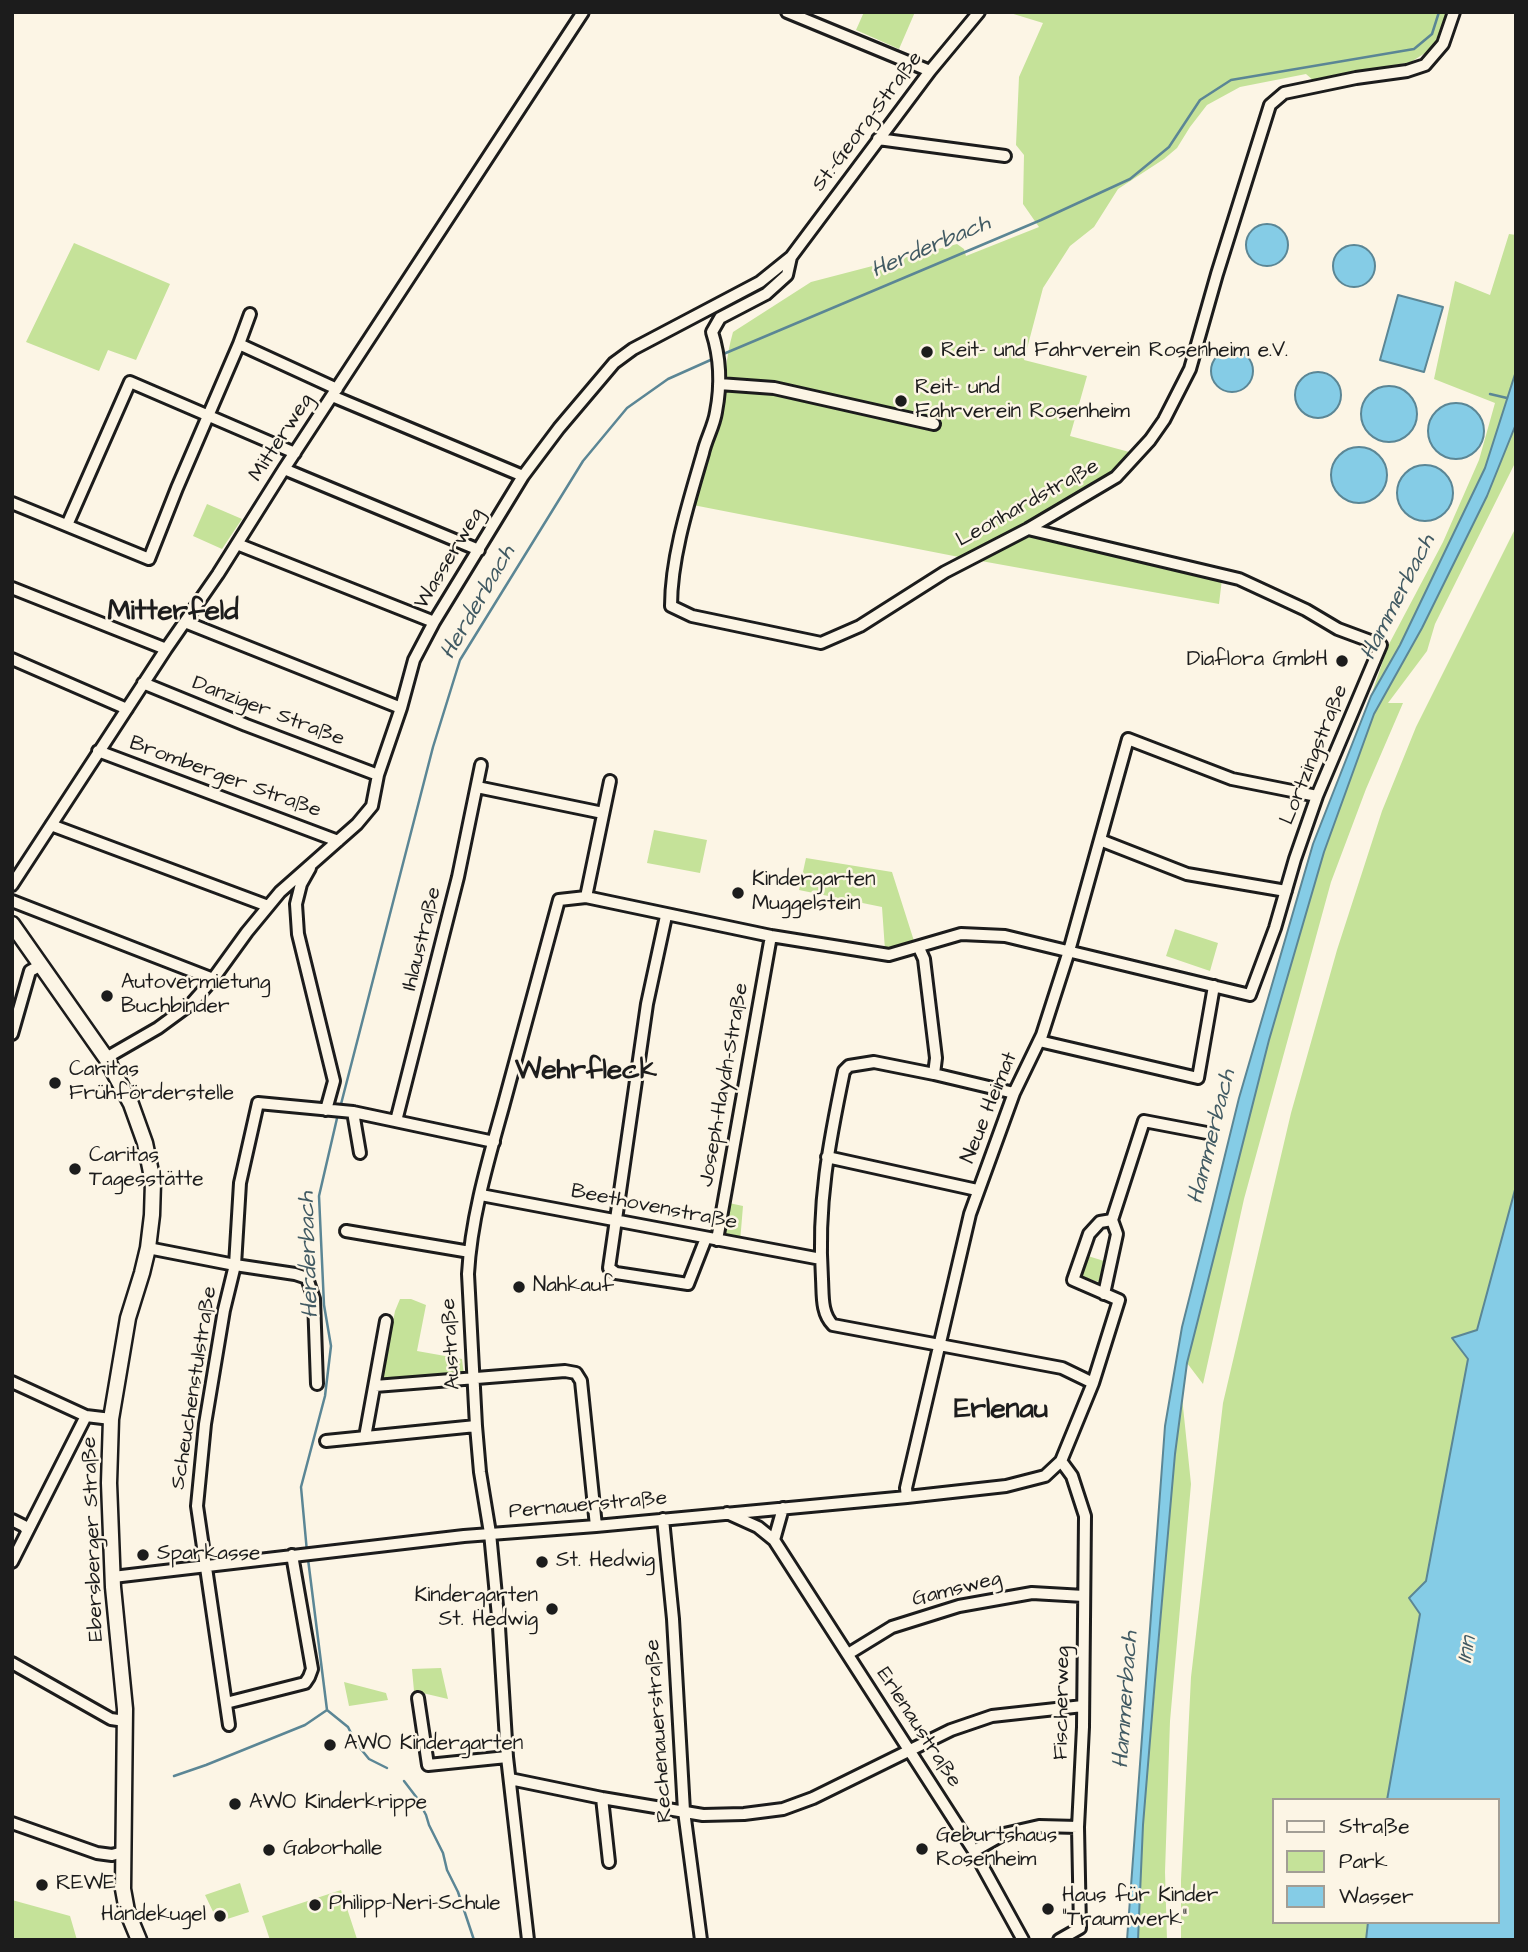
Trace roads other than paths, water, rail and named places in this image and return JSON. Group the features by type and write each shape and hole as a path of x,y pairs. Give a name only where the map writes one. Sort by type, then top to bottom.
{"street":[{"name":"Mitterweg","path":"12,885 583,12"},
{"path":"787,12 930,71"},
{"name":"St.-Georg-Straße","path":"791,257 930,71 979,12"},
{"name":"Leonhardstraße","path":"719,384 716,414 704,449 671,581 671,606 692,616 821,643 860,626 945,572 1028,529 1116,477 1150,440 1174,402 1190,369 1270,105 1284,93 1407,71 1425,65 1443,44 1454,12"},
{"path":"878,139 1005,156"},
{"path":"791,257 786,275 766,294 720,318 712,332 718,351 719,384 774,388 934,424"},
{"name":"Wasserweg","path":"106,1058 158,1028 192,1003 280,892 357,824 372,807 378,775 414,660 434,622 523,476 614,363 633,349 760,282 791,257"},
{"path":"12,503 149,559 250,314"},
{"path":"239,344 334,392 523,476"},
{"path":"67,525 130,382 295,453"},
{"path":"284,469 479,550"},
{"name":"Lortzingstraße","path":"1028,529 1239,579 1306,610 1338,629 1381,645 1317,796 1275,928 1250,995 1214,986"},
{"path":"237,544 434,622"},
{"path":"12,588 166,649"},
{"path":"185,622 401,708"},
{"path":"12,659 127,709"},
{"name":"Danziger Straße","path":"143,683 378,775"},
{"name":"Neue Heimat","path":"906,1497 970,1213 1014,1093 1039,1041 1069,951 1128,739 1232,779 1317,796"},
{"name":"Bromberger Straße","path":"98,751 338,841"},
{"name":"Ihlaustraße","path":"396,1121 458,877 481,765"},
{"path":"610,781 586,897 666,916 889,955 961,934 1005,936 1214,986 1198,1078 1039,1041"},
{"path":"477,788 604,813"},
{"path":"51,825 268,906"},
{"path":"1100,840 1187,874 1286,891"},
{"path":"315,860 301,884 296,904 298,934 334,1081 327,1110 352,1112 494,1142"},
{"name":"Austraße","path":"528,1940 510,1779 490,1533 480,1472 468,1274 481,1195 559,900 586,897"},
{"path":"12,901 213,979"},
{"path":"616,1220 647,1004 666,916"},
{"name":"Ebersberger Straße","path":"12,924 106,1058 131,1104 145,1143 153,1182 148,1248 128,1318 111,1419 109,1483 113,1577 125,1721 124,1902 139,1940"},
{"name":"Joseph-Haydn-Straße","path":"616,1220 609,1268 616,1273 688,1284 711,1239 771,936"},
{"path":"919,948 924,959 936,1058 934,1074"},
{"path":"12,1034 30,971 41,965"},
{"path":"1014,1093 874,1062 849,1066 844,1071 822,1196 821,1259 825,1313 833,1325 1062,1368 1093,1383"},
{"name":"Scheuchenstulstraße","path":"229,1725 197,1506 205,1424 234,1265 240,1183 258,1103 327,1110"},
{"path":"352,1112 360,1153"},
{"path":"1104,1294 1117,1234 1112,1220 1144,1121 1207,1133"},
{"path":"827,1157 978,1190"},
{"name":"Beethovenstraße","path":"481,1195 821,1259"},
{"path":"1061,1461 1093,1383 1119,1300 1073,1280 1089,1234 1100,1222 1112,1220"},
{"path":"346,1231 470,1252"},
{"path":"148,1248 234,1265 295,1273 307,1278 314,1299 317,1384"},
{"path":"365,1437 386,1321"},
{"path":"375,1386 565,1371 576,1373 581,1381 596,1526"},
{"path":"12,1382 86,1416 111,1419"},
{"path":"12,1562 86,1416"},
{"path":"326,1441 476,1426"},
{"name":"Pernauerstraße","path":"113,1577 490,1533 596,1526 1006,1486 1045,1476 1061,1461"},
{"name":"Fischerweg","path":"1059,1940 1080,1928 1078,1827 1083,1706 1085,1516 1072,1476 1061,1461"},
{"path":"774,1539 783,1508"},
{"name":"Erlenaustraße","path":"727,1513 758,1527 774,1539 974,1851 1023,1940"},
{"name":"Rechenauerstraße","path":"663,1519 673,1619 684,1811 701,1940"},
{"path":"12,1520 27,1530"},
{"path":"226,1703 305,1682 309,1677 312,1669 295,1555"},
{"name":"Gamsweg","path":"848,1654 892,1627 959,1606 1032,1593 1084,1596"},
{"path":"12,1663 111,1719 125,1721"},
{"path":"418,1698 428,1765 508,1757"},
{"path":"510,1779 703,1815 744,1814 783,1809 816,1797 909,1749 951,1730 992,1716 1083,1706"},
{"path":"602,1798 609,1862"},
{"path":"12,1823 97,1853 112,1855 123,1852"},
{"path":"974,1851 1004,1834 1039,1826 1078,1827"}],"water":[{"path":"1267,224 1282,230 1288,245 1282,260 1267,266 1252,260 1246,245 1252,230"},
{"path":"1354,245 1369,251 1375,266 1369,281 1354,287 1339,281 1333,266 1339,251"},
{"path":"1398,295 1443,307 1424,372 1380,360"},
{"path":"1232,350 1247,356 1253,371 1247,386 1232,392 1217,386 1211,371 1217,356"},
{"path":"1516,371 1516,424 1487,496 1422,628 1374,714 1324,852 1269,1040 1187,1363 1175,1454 1155,1680 1143,1825 1138,1940 1127,1940 1165,1426 1182,1327 1239,1098 1313,844 1371,696 1400,645 1485,468"},
{"path":"1318,372 1334,379 1341,395 1334,411 1318,418 1302,411 1295,395 1302,379"},
{"path":"1383,386 1395,386 1405,390 1413,398 1417,414 1413,430 1405,438 1395,442 1383,442 1373,438 1365,430 1361,420 1361,408 1365,398 1373,390"},
{"path":"1450,403 1462,403 1472,407 1480,415 1484,431 1480,447 1472,455 1462,459 1450,459 1440,455 1432,447 1428,437 1428,425 1432,415 1440,407"},
{"path":"1353,447 1365,447 1375,451 1383,459 1387,475 1383,491 1375,499 1365,503 1353,503 1343,499 1335,491 1331,481 1331,469 1335,459 1343,451"},
{"path":"1419,465 1431,465 1441,469 1449,477 1453,493 1449,509 1441,517 1431,521 1419,521 1409,517 1401,509 1397,499 1397,487 1401,477 1409,469"},
{"name":"Inn","path":"1516,1186 1516,1940 1366,1940 1368,1924 1500,1924 1500,1798 1387,1798 1420,1614 1409,1598 1426,1581 1468,1359 1452,1338 1477,1330"}],"waterway":[{"name":"Herderbach","path":"721,355 1041,220 1130,179 1169,147 1200,100 1231,80 1414,49 1432,34 1439,12"},
{"name":"Herderbach","path":"340,1108 433,747 460,660 583,461 627,408 668,379 715,358"},
{"path":"1490,394 1507,398"},
{"name":"Herderbach","path":"307,1552 301,1487 325,1396 331,1346 324,1305 319,1196 338,1114"},
{"name":"Herderbach","path":"174,1776 305,1725 327,1710 308,1559"},
{"path":"327,1710 348,1727 369,1759 387,1768"},
{"path":"404,1781 417,1798 443,1853 474,1940"}],"place":[{"name":"Reit- und Fahrverein Rosenheim e.V.","path":"927,352"},
{"name":"Reit- und Fahrverein Rosenheim","path":"901,401"},
{"name":"Diaflora GmbH","path":"1342,661"},
{"name":"Kindergarten Muggelstein","path":"738,893"},
{"name":"Autovermietung Buchbinder","path":"107,996"},
{"name":"Caritas Frühförderstelle","path":"55,1083"},
{"name":"Caritas Tagesstätte","path":"75,1169"},
{"name":"Nahkauf","path":"519,1287"},
{"name":"Sparkasse","path":"143,1555"},
{"name":"St. Hedwig","path":"542,1562"},
{"name":"Kindergarten St. Hedwig","path":"552,1609"},
{"name":"AWO Kindergarten","path":"330,1745"},
{"name":"AWO Kinderkrippe","path":"235,1804"},
{"name":"Geburtshaus Rosenheim","path":"922,1849"},
{"name":"Gaborhalle","path":"269,1850"},
{"name":"REWE","path":"42,1885"},
{"name":"Philipp-Neri-Schule","path":"315,1905"},
{"name":"Haus für Kinder \"Traumwerk\"","path":"1048,1909"},
{"name":"Händekugel","path":"220,1916"}],"district":[{"name":"Mitterfeld","path":"173,613"},
{"name":"Wehrfleck","path":"586,1072"},
{"name":"Erlenau","path":"1001,1411"}],"water label":[{"name":"Hammerbach","path":"1399,598"},
{"name":"Hammerbach","path":"1213,1137"},
{"name":"Hammerbach","path":"1127,1700"}]}
